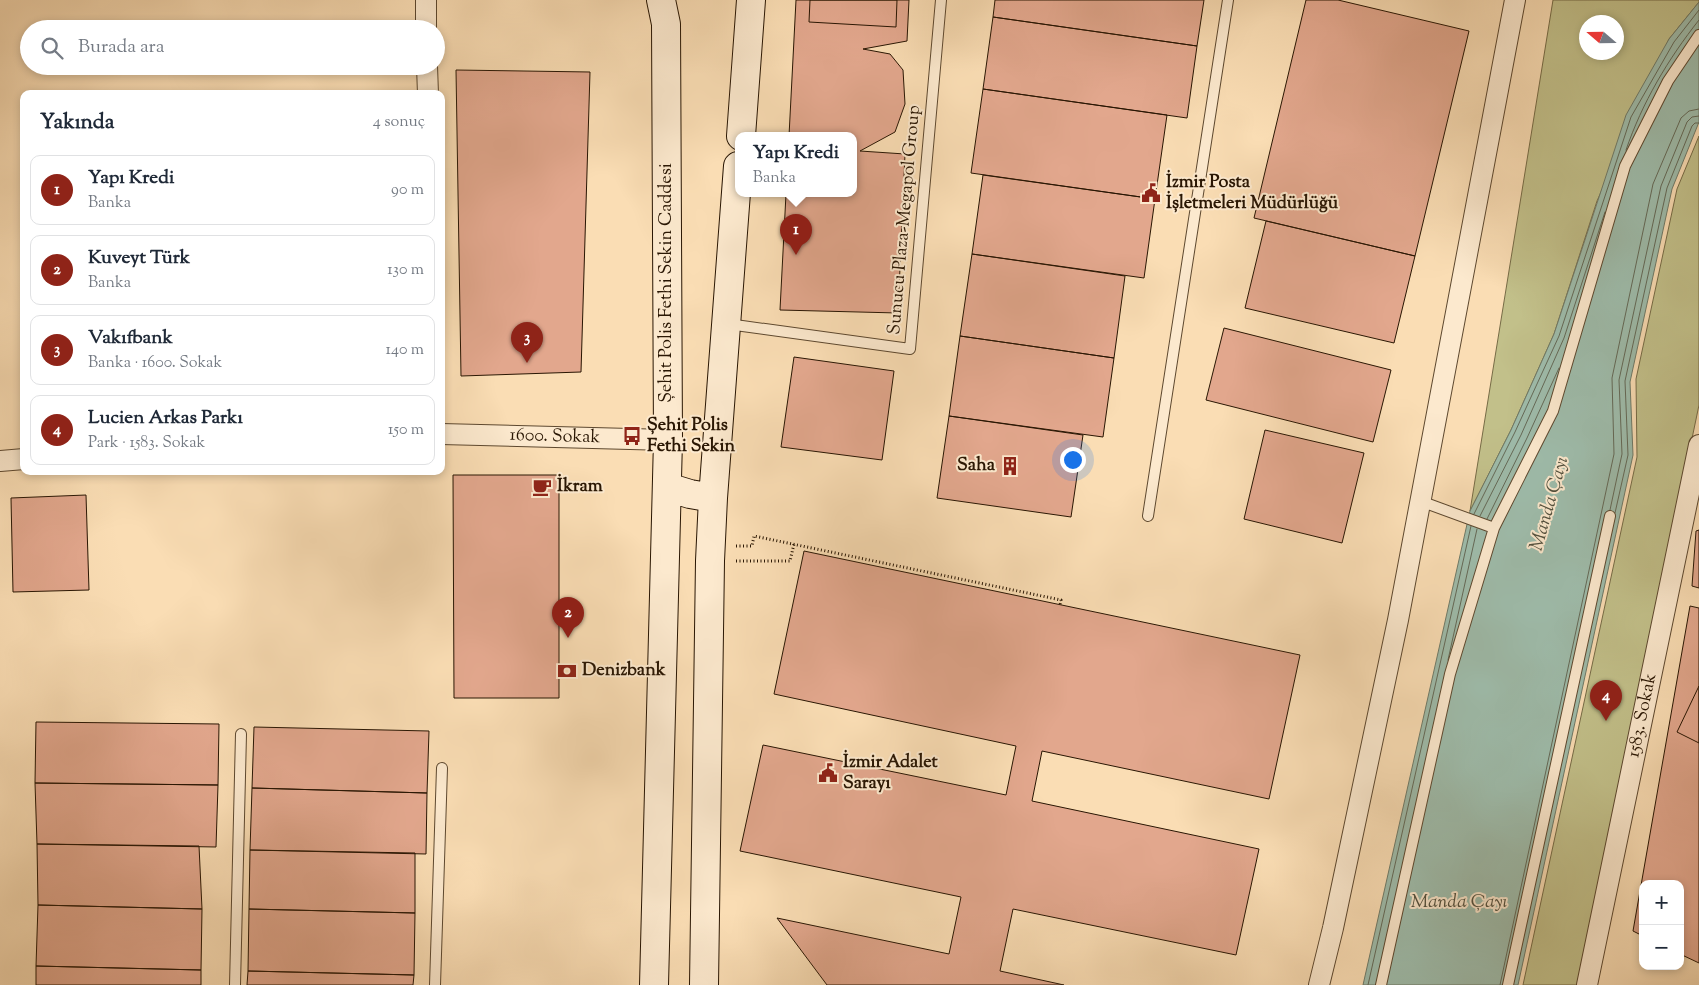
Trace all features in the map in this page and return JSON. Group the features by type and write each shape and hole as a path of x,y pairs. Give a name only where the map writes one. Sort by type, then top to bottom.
{"main road":[{"name":"Şehit Polis Fethi Sekin Caddesi","path":"654,985 668,440 666,24 661,0"},
{"path":"741,132 751,0"},
{"path":"704,985 710,553 736,197"},
{"path":"667,487 713,498"}],"street":[{"path":"426,0 426,20"},
{"path":"1319,985 1333,928 1392,649 1515,0"},
{"path":"427,75 428,90"},
{"name":"1600. Sokak","path":"445,434 668,440"},
{"name":"1583. Sokak","path":"1587,985 1699,445"},
{"path":"0,461 20,459"}],"lane":[{"name":"Sunucu Plaza-Megapol Group","path":"727,324 910,348 941,0"},
{"path":"1148,516 1228,0"},
{"path":"1382,985 1450,674 1494,528 1553,411 1626,166 1668,81 1699,35"},
{"path":"1420,501 1494,528"},
{"path":"1508,985 1610,516"},
{"path":"235,985 241,734"},
{"path":"435,985 442,768"}],"path":[{"path":"710,553 752,546 754,536 1061,600 1060,605"},
{"path":"710,553 790,561 794,544"}],"shaded area":[{"path":"1553,0 1699,0 1669,39 1597,201 1554,334 1511,430 1470,511"},
{"path":"1699,136 1699,405 1578,985 1523,985 1637,457 1636,379 1677,189"}],"water":[{"name":"Manda Çayı","path":"1699,2 1699,122 1672,189 1630,382 1633,455 1518,985 1363,985 1470,511 1511,430 1554,334 1626,115 1669,39"}],"building":[{"path":"796,0 909,0 907,41 863,49 890,54 903,70 905,104 895,132 860,151 905,154 898,313 780,310 786,197 857,197 857,132 789,132"},
{"path":"810,0 897,0 896,27 809,22"},
{"path":"995,0 1204,0 1197,46 993,17"},
{"path":"1306,0 1338,0 1469,31 1415,256 1254,218"},
{"path":"993,17 1197,46 1187,118 983,89"},
{"path":"456,70 590,72 581,372 461,376"},
{"path":"983,89 1167,115 1155,199 971,173"},
{"path":"983,175 1155,199 1144,278 972,254"},
{"path":"1266,221 1415,256 1394,343 1245,308"},
{"path":"972,254 1125,276 1114,358 960,336"},
{"path":"1224,328 1391,370 1373,442 1206,400"},
{"path":"960,336 1114,358 1103,437 949,416"},
{"path":"794,357 894,371 882,460 781,447"},
{"name":"Saha","path":"949,416 1083,435 1071,517 937,498"},
{"path":"1265,430 1364,453 1342,543 1244,519"},
{"path":"453,475 559,475 559,698 454,698"},
{"path":"86,495 89,590 13,592 11,498"},
{"path":"1699,530 1699,588 1692,586 1696,531"},
{"name":"İzmir Adalet Sarayı","path":"804,551 1300,655 1269,799 1042,751 1032,801 1259,849 1236,955 1013,909 1000,971 1064,985 827,985 777,918 949,954 961,897 740,851 763,745 1006,795 1016,746 774,694"},
{"path":"1690,606 1699,608 1699,963 1684,956 1684,880 1642,880"},
{"path":"1699,686 1699,743 1677,732"},
{"path":"36,722 219,724 218,785 35,783"},
{"path":"254,727 429,731 427,793 252,788"},
{"path":"35,783 218,785 216,847 37,844"},
{"path":"252,788 427,793 426,854 250,850"},
{"path":"37,844 199,846 202,909 38,905"},
{"path":"250,850 415,853 415,913 249,909"},
{"path":"1639,897 1639,934 1633,931"},
{"path":"38,905 202,909 201,970 36,966"},
{"path":"249,909 415,913 414,975 248,971"},
{"path":"36,966 201,970 201,985 36,985"},
{"path":"248,971 414,975 413,985 247,985"}],"place":[{"name":"İzmir Posta İşletmeleri Müdürlüğü","path":"1151,193"},
{"name":"Yapı Kredi","path":"796,255"},
{"name":"Vakıfbank","path":"527,363"},
{"name":"Şehit Polis Fethi Sekin","path":"632,436"},
{"name":"Saha","path":"1010,466"},
{"name":"İkram","path":"542,487"},
{"name":"Kuveyt Türk","path":"568,638"},
{"name":"Denizbank","path":"567,671"},
{"name":"Lucien Arkas Parkı","path":"1606,721"},
{"name":"İzmir Adalet Sarayı","path":"828,773"}]}
